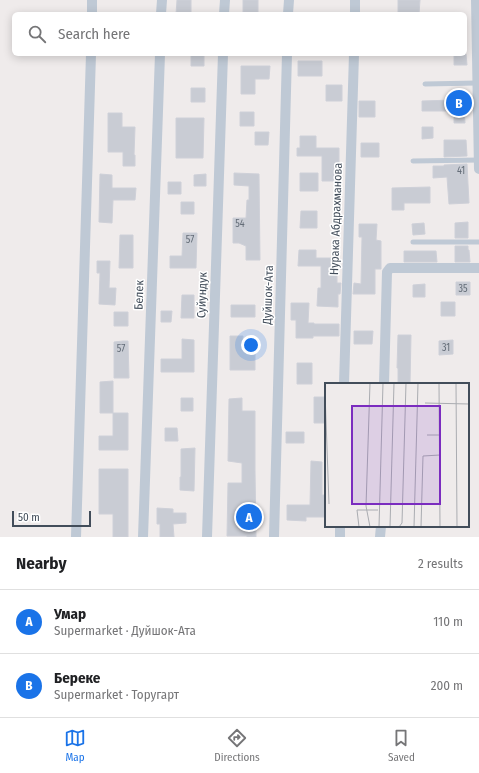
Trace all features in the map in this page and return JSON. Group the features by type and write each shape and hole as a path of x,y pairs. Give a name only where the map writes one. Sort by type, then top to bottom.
{"street":[{"path":"92,0 92,12"},
{"path":"161,12 162,0"},
{"path":"224,12 225,0"},
{"path":"288,12 289,0"},
{"path":"355,0 355,12"},
{"path":"476,0 479,169"},
{"path":"76,537 91,56"},
{"name":"Белек","path":"143,537 160,56"},
{"name":"Суйундук","path":"207,537 223,56"},
{"name":"Дуйшок-Ата","path":"274,537 287,56"},
{"name":"Нурака Абдрахманова","path":"344,383 354,56"},
{"path":"384,383 387,272 390,268 479,268"}],"lane":[{"path":"425,84 477,83"},
{"path":"413,160 479,160"},
{"path":"413,242 479,242"}],"building":[{"path":"177,0 191,0 191,12 176,12"},
{"path":"243,0 258,0 258,12 243,12"},
{"path":"398,0 420,0 419,12 398,12"},
{"path":"191,56 204,56 204,66 191,66"},
{"path":"454,56 466,56 467,65 454,65"},
{"path":"298,61 322,61 322,76 298,76"},
{"path":"241,66 270,66 269,79 255,79 255,94 241,94"},
{"path":"326,85 342,85 342,101 326,101"},
{"path":"191,88 205,88 205,102 191,102"},
{"path":"454,97 466,97 466,107 464,107 465,123 454,123 454,111 422,111 422,101 454,100"},
{"path":"359,101 375,101 375,117 359,117"},
{"path":"240,112 254,112 254,126 240,126"},
{"path":"108,113 122,113 122,127 135,127 135,166 123,166 123,152 108,152"},
{"path":"176,118 204,118 203,158 176,158"},
{"path":"422,127 433,127 433,138 422,139"},
{"path":"255,132 269,132 268,145 255,145"},
{"path":"300,136 316,136 316,148 339,148 339,181 322,181 322,156 297,156 297,148 300,148"},
{"path":"444,140 466,140 467,156 444,157"},
{"path":"361,143 379,143 379,157 361,157"},
{"path":"467,164 469,203 449,204 447,177 433,178 433,166"},
{"path":"234,173 259,174 260,260 246,260 246,246 239,243 233,243 233,218 246,218 247,200 249,200 249,186 234,185"},
{"path":"300,173 318,173 318,191 300,191"},
{"path":"100,174 112,175 112,188 136,188 135,200 113,200 112,223 99,222"},
{"path":"206,174 206,186 194,186 194,175"},
{"path":"168,182 181,182 181,194 168,194"},
{"path":"430,187 430,203 404,203 404,210 392,210 392,188"},
{"path":"181,202 194,202 194,214 181,214"},
{"path":"301,211 317,211 317,228 300,228"},
{"path":"468,222 468,238 455,238 455,223"},
{"path":"424,223 425,234 413,235 412,224"},
{"path":"359,224 377,224 376,240 381,241 381,269 375,269 375,294 353,294 354,283 361,284 362,237 359,237"},
{"path":"183,233 197,233 196,268 170,268 170,256 182,256"},
{"path":"120,235 133,235 133,268 119,268"},
{"path":"455,246 468,246 470,262 455,262"},
{"path":"299,250 316,250 316,258 337,258 337,283 341,283 340,294 338,294 338,307 317,306 318,288 321,288 321,266 298,266"},
{"path":"404,251 436,251 437,262 404,262"},
{"path":"97,261 110,261 109,288 116,288 115,305 99,304 100,273 97,273"},
{"path":"456,282 470,282 470,295 456,295"},
{"path":"425,284 425,297 413,297 413,285"},
{"path":"182,295 194,295 194,318 181,318"},
{"path":"441,302 455,302 455,316 441,316"},
{"path":"291,303 309,303 308,323 339,324 339,336 313,336 313,338 296,338 296,320 291,320"},
{"path":"231,305 255,305 255,317 231,317"},
{"path":"161,311 172,311 171,322 161,322"},
{"path":"114,312 128,312 128,326 114,326"},
{"path":"354,331 373,331 372,344 354,344"},
{"path":"398,335 411,335 410,383 398,383"},
{"path":"230,336 243,336 242,347 255,346 255,370 230,370"},
{"path":"182,339 194,340 194,372 161,372 161,359 182,359"},
{"path":"453,340 453,354 439,355 439,341"},
{"path":"128,341 129,378 114,378 114,342"},
{"path":"297,363 312,363 312,384 297,384"},
{"path":"113,381 113,413 100,413 100,382"},
{"path":"314,397 325,397 325,423 314,423"},
{"path":"181,398 193,398 193,411 181,411"},
{"path":"242,398 242,411 255,411 256,537 227,536 228,483 242,483 242,463 228,461 229,399"},
{"path":"113,413 128,413 128,450 99,450 99,436 113,436"},
{"path":"165,428 177,428 178,441 165,441"},
{"path":"286,432 304,432 304,443 286,443"},
{"path":"195,448 194,491 180,490 181,449"},
{"path":"311,461 322,462 322,495 325,495 325,517 306,517 306,521 287,520 287,505 310,505"},
{"path":"99,469 128,469 128,537 113,537 113,514 99,514"},
{"path":"157,508 173,509 173,513 186,513 186,523 173,524 174,537 160,537 160,524 157,524"}],"place":[{"name":"Береке","path":"459,103"},
{"name":"Умар","path":"249,517"}]}
